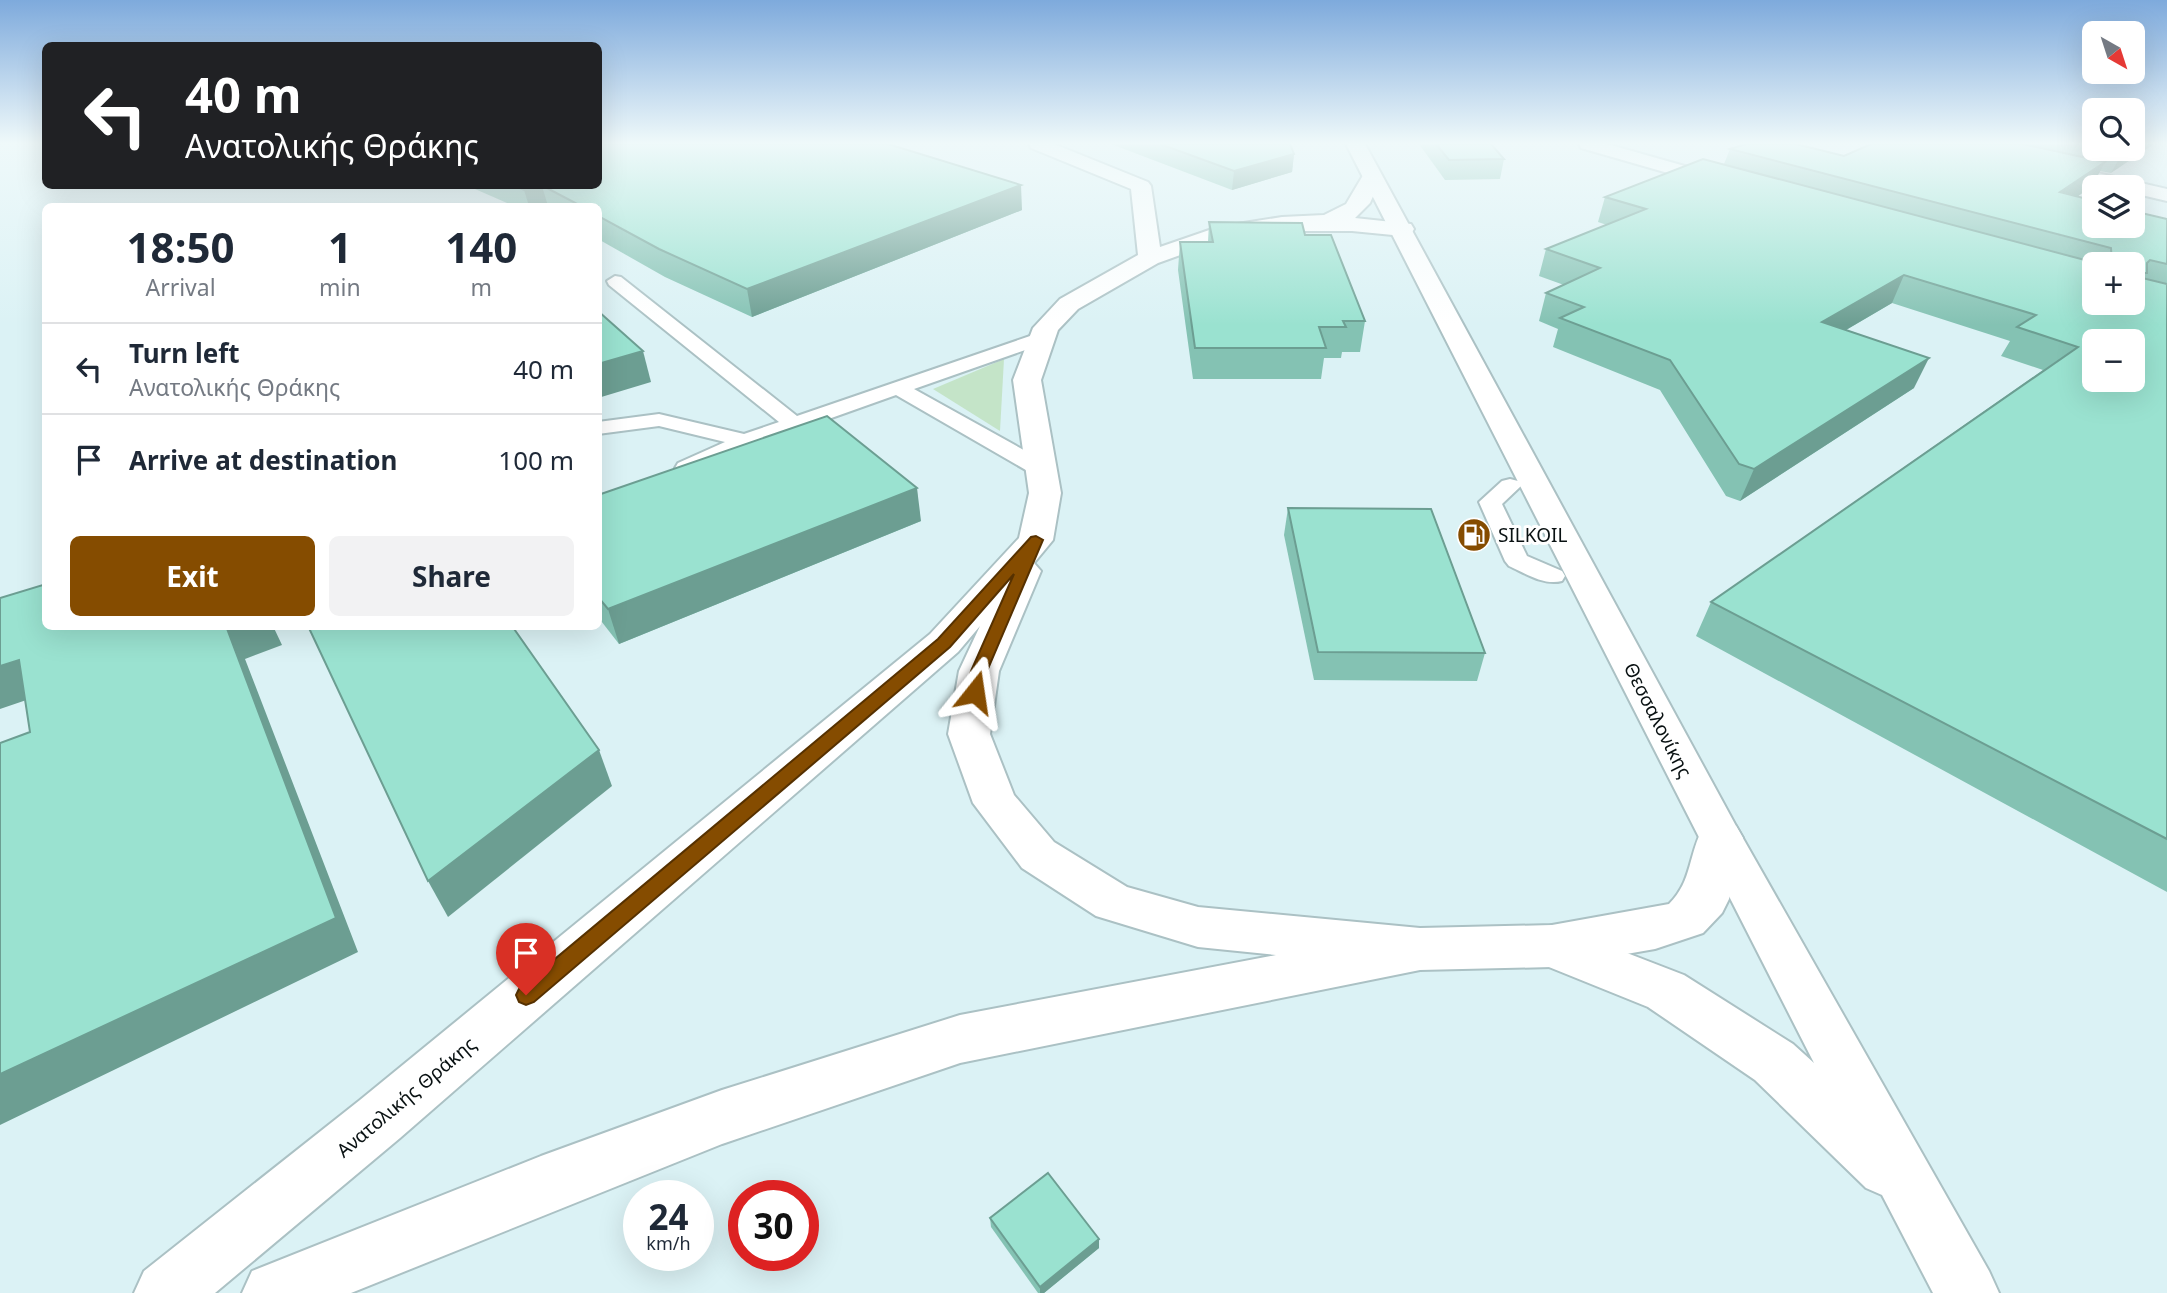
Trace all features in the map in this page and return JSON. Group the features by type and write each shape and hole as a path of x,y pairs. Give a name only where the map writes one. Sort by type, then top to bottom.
{"street":[{"path":"1144,204 1150,258"},
{"path":"1318,223 1350,213 1357,204"},
{"name":"Θεσσαλονίκης","path":"1389,204 1720,838 1967,1293"},
{"path":"1403,229 1318,223 1250,227 1218,234 1150,258 1069,304 1046,328 1027,380 1045,494 1036,540 979,671 969,734 995,803 1038,855 1113,902 1198,927 1420,949 1552,946 1656,929 1686,919 1705,899 1720,838"},
{"name":"Ανατολικής Θράκης","path":"166,1293 380,1119 944,643 1036,540"},
{"path":"1552,946 1666,991 1774,1062 1910,1190"},
{"path":"274,1293 541,1185 709,1121 960,1040 1420,949"}],"lane":[{"path":"615,281 796,426"},
{"path":"672,474 746,441 796,426 1042,338"},
{"path":"898,388 1039,468"},
{"path":"602,427 659,420 746,441"},
{"path":"1510,486 1490,502 1517,561 1553,576"}],"green space":[{"path":"1004,359 1000,431 933,389"}],"building":[{"path":"602,204 970,204 747,289 659,249 602,218"},
{"path":"1630,204 1874,204 2082,259 2082,315 2145,315 2145,279 2167,284 2167,839 1711,602 2078,347 2017,327 2036,315 1904,275 1822,322 1929,358 1754,469 1739,464 1670,360 1560,318 1584,307 1546,293 1600,268 1546,249 1646,209"},
{"path":"1943,204 2082,204 2082,238 2145,238 2145,214 2167,219 2167,264 2150,260 2145,273 2145,252 2111,252 2111,248"},
{"path":"1209,222 1302,223 1305,235 1331,235 1365,321 1343,321 1346,327 1319,327 1326,348 1195,348 1180,242 1213,242"},
{"path":"602,315 643,351 602,363"},
{"path":"827,416 917,488 608,609 602,602 602,494"},
{"path":"1288,508 1431,509 1485,653 1318,652"},
{"path":"42,585 42,630 228,630 336,918 0,1074 0,743 30,732 19,660 0,666 0,598"},
{"path":"310,630 515,630 599,750 428,881"},
{"path":"1048,1173 1099,1239 1040,1287 990,1218"}],"place":[{"name":"SILKOIL","path":"1474,535"}],"route":[{"path":"526,995 944,643 1036,540 979,671 975,692"}]}
